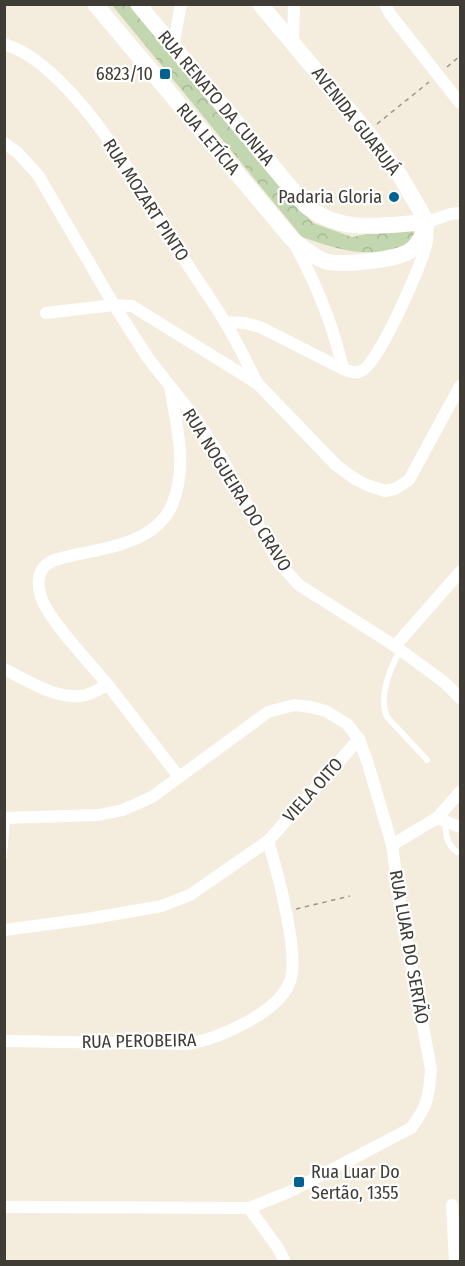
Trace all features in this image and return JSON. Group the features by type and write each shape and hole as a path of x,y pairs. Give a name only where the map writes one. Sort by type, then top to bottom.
{"street":[{"name":"RUA LETÍCIA","path":"95,4 292,239 314,279 330,318 343,369"},
{"name":"RUA RENATO DA CUNHA","path":"138,4 304,205 318,216 331,222 349,225 427,222 460,213"},
{"path":"173,47 181,4"},
{"name":"AVENIDA GUARUJÁ","path":"260,4 367,132 399,174 427,222"},
{"path":"293,43 294,4"},
{"path":"385,4 460,104"},
{"name":"RUA MOZART PINTO","path":"4,44 30,57 50,72 94,119 225,322 258,384"},
{"name":"RUA NOGUEIRA DO CRAVO","path":"4,143 17,152 38,175 114,306 148,358 196,419 223,460 278,562 299,585 397,648 444,682 460,698"},
{"path":"225,322 245,323 260,327 343,369 352,372 361,371 368,367 376,356 427,222"},
{"path":"292,239 309,253 327,262 414,259"},
{"path":"314,279 327,262"},
{"path":"46,313 132,306 258,384 336,465 367,485 384,491 395,489 409,480 460,387"},
{"path":"170,386 181,464 178,488 171,507 159,524 141,537 108,548 56,559 45,566 40,574 38,585 42,599 52,616 179,777"},
{"path":"397,648 460,572"},
{"path":"4,669 58,694 85,695 108,685"},
{"name":"RUA LUAR DO SERTÃO","path":"6,818 99,815 123,810 152,797 268,712 294,705 326,711 347,724 359,739 392,845 401,909 431,1069 429,1096 423,1112 411,1128 291,1191 249,1208 6,1206"},
{"name":"VIELA OITO","path":"4,930 162,906 190,895 268,841 359,739"},
{"path":"392,845 441,820 460,792"},
{"path":"441,820 459,827"},
{"name":"RUA PEROBEIRA","path":"4,1041 187,1044 220,1035 258,1014 274,1002 288,987 293,960 286,911 268,841"},
{"path":"452,1205 455,1262"},
{"path":"249,1208 278,1248 285,1262"}],"lane":[{"path":"397,648 383,704 384,710 387,717 428,760"},
{"path":"4,856 6,818"},
{"path":"441,820 447,842 457,852"}],"path":[{"path":"367,132 460,56"},
{"path":"286,911 350,896"}],"green space":[{"path":"112,5 131,5 313,223 352,237 409,225 417,236 414,242 384,251 358,252 332,247 302,237"}],"place":[{"name":"6823/10","path":"165,74"},
{"name":"Padaria Gloria","path":"394,197"},
{"name":"Rua Luar Do Sertão, 1355","path":"299,1182"}]}
